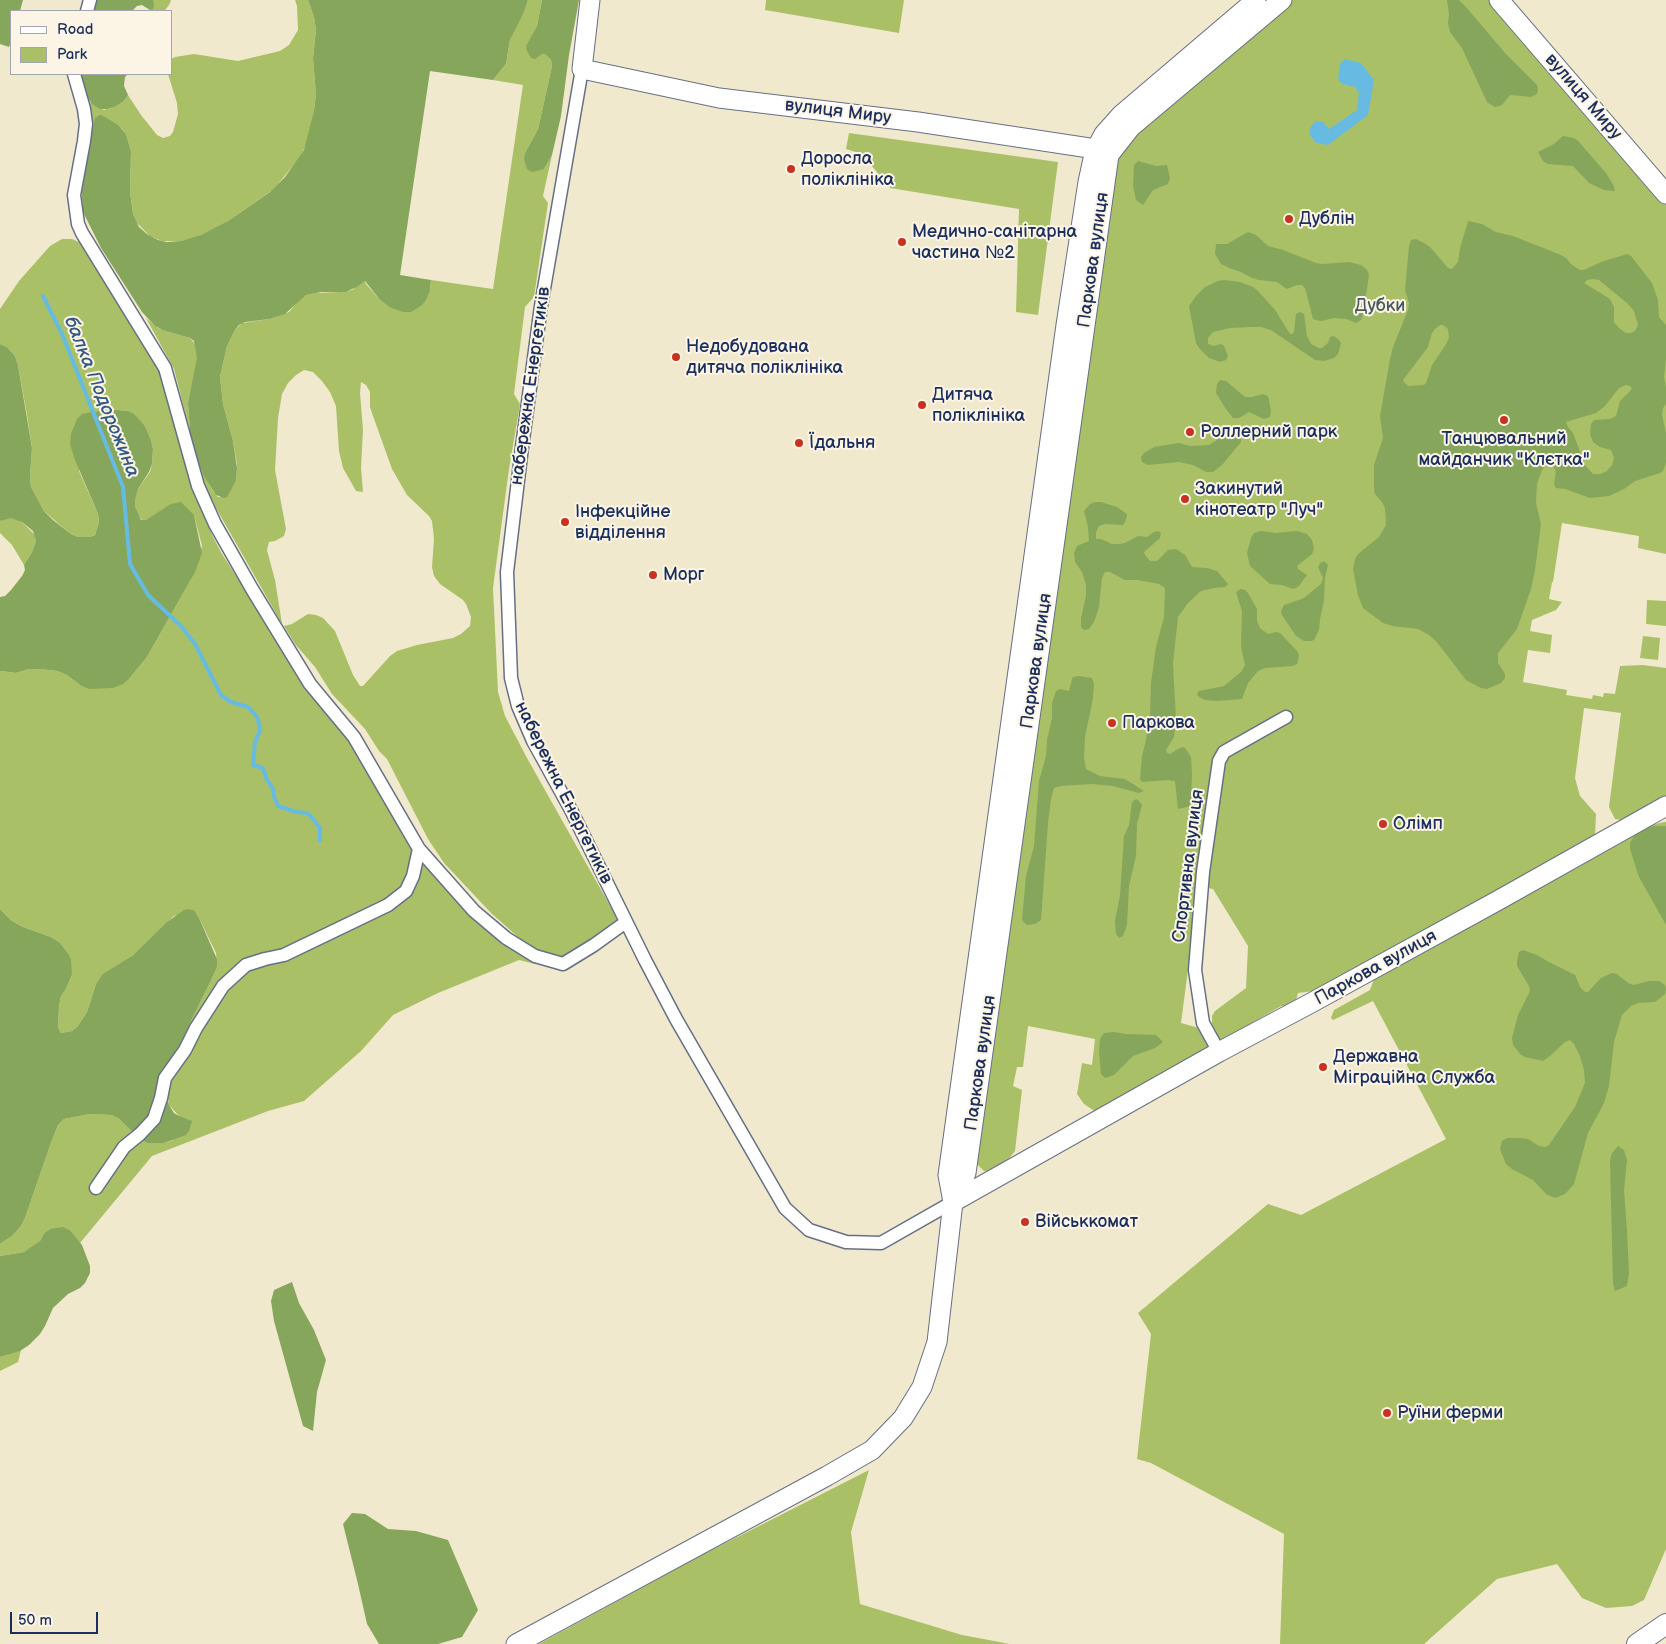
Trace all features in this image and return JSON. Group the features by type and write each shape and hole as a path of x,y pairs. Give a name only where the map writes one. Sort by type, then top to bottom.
{"main road":[{"path":"1637,1644 1666,1624"}],"street":[{"name":"набережна Енергетиків","path":"590,0 582,69 541,306 507,572 511,678 518,706 533,741 571,810 676,1019 785,1208 809,1230 846,1242 880,1243 954,1202"},
{"path":"1096,149 1104,134 1121,116 1256,0"},
{"name":"Паркова вулиця","path":"954,1202 966,1173 1108,155 1131,127 1282,0"},
{"name":"вулиця Миру","path":"1499,0 1666,194"},
{"name":"вулиця Миру","path":"582,69 720,98 918,122 1096,149 1114,146"},
{"path":"74,75 84,108 86,124 74,195 76,216 82,233 165,368 198,486 215,524 310,684 354,736 419,849 474,911 506,938 535,956 550,962 563,964 626,922"},
{"name":"Паркова вулиця","path":"954,1202 948,1175 1066,325 1088,182 1096,149"},
{"name":"Спортивна вулиця","path":"1219,1052 1203,1023 1195,970 1203,872 1219,760 1224,752 1286,717"},
{"name":"Паркова вулиця","path":"954,1202 1219,1052 1464,920 1666,806"},
{"path":"96,1188 124,1147 154,1120 162,1098 165,1078 185,1050 196,1028 223,986 246,966 265,958 284,954 388,905 406,891 414,876 419,849"},
{"path":"516,1644 872,1450 903,1418 922,1387 937,1342 954,1202"}],"green space":[{"path":"0,0 23,0 20,10 10,10 9,47 0,44"},
{"path":"96,0 153,0 154,5 153,9 150,10 142,5 137,6 133,10 93,10"},
{"path":"153,0 171,0 165,10 150,10 153,7"},
{"path":"295,0 308,0 316,30 313,58 316,95 306,145 300,157 274,189 214,229 195,238 181,241 162,241 150,236 137,223 133,214 130,192 131,151 126,134 122,129 100,114 94,122 92,129 86,97 90,102 104,110 124,101 128,95 157,135 163,138 170,136 178,114 177,103 168,75 172,75 172,58 194,54 238,61 280,51 289,45 298,30"},
{"path":"308,0 528,0 510,40 506,64 493,80 430,71 400,275 431,280 430,290 422,305 411,312 403,312 389,307 380,300 365,281 345,292 321,292 306,295 285,314 270,319 245,322 235,330 227,346 220,377 223,404 233,441 237,468 236,481 227,497 224,498 216,495 204,476 190,431 188,403 197,358 194,341 155,326 142,312 101,248 83,212 81,183 95,118 100,114 118,125 126,134 131,151 130,192 133,214 139,227 158,240 167,242 181,241 201,235 228,221 270,192 285,177 304,150 314,110 316,95 313,58 316,30"},
{"path":"528,0 542,0 537,26 527,46 546,55 551,60 552,66 538,129 525,153 544,169 552,155 543,196 548,203 534,297 525,307 514,394 520,404 493,588 498,692 505,716 618,920 574,952 564,957 556,957 534,948 518,937 491,913 444,863 428,839 387,759 379,751 365,729 332,694 315,667 295,644 284,626 292,624 308,614 323,618 335,631 353,675 360,686 363,686 390,656 397,651 453,638 470,626 471,617 466,604 440,584 434,576 432,567 434,539 432,521 407,495 392,469 370,407 370,392 366,385 361,382 363,430 361,468 363,492 356,491 343,468 339,451 336,406 330,392 322,381 313,372 304,370 288,383 282,394 278,418 275,470 286,529 284,536 269,542 267,550 275,580 282,624 212,501 202,480 198,461 213,491 218,497 226,497 236,481 237,464 223,404 220,377 227,346 235,330 242,323 270,319 289,312 306,295 352,290 365,281 380,300 389,307 430,290 431,280 493,289 523,85 493,80 506,64 510,40"},
{"path":"542,0 579,0 561,116 552,155 544,169 532,172 527,169 524,159 525,153 538,129 552,66 551,60 546,55 542,54 535,59 531,58 526,46 537,26"},
{"path":"766,0 904,0 899,33 765,10"},
{"name":"Дубки","path":"1285,0 1490,0 1666,205 1666,554 1638,548 1639,536 1562,523 1549,599 1562,602 1556,610 1532,620 1530,631 1552,635 1550,653 1528,650 1523,682 1567,690 1566,695 1592,699 1593,695 1603,697 1604,693 1615,694 1620,666 1643,665 1666,668 1666,797 1629,817 1621,820 1615,819 1609,807 1621,713 1584,708 1575,778 1580,796 1596,814 1595,836 1314,991 1298,993 1295,1004 1289,1008 1281,1006 1243,1028 1240,1038 1223,1041 1218,1037 1212,1024 1212,1016 1215,1011 1246,988 1248,946 1213,889 1199,886 1181,1023 1199,1028 1208,1039 1210,1053 1096,1112 1084,1104 1077,1094 1082,1063 1092,1065 1095,1039 1028,1026 1023,1067 1017,1067 1013,1086 1022,1090 1015,1151 1002,1167 992,1172 984,1171 974,1161 1115,158 1126,140"},
{"path":"1447,0 1459,0 1466,7 1505,53 1537,85 1537,94 1531,97 1511,95 1502,105 1495,107 1487,102 1462,48 1450,32"},
{"path":"80,75 127,75 124,86 128,95 124,101 116,106 100,109 92,104 85,94"},
{"path":"849,133 1058,162 1038,315 1016,312 1019,209 890,188 862,154 846,149"},
{"path":"1563,136 1574,138 1578,141 1606,173 1615,191 1604,190 1589,183 1573,166 1548,164 1543,161 1538,152 1554,144"},
{"path":"1138,161 1156,166 1167,165 1170,178 1168,184 1153,190 1143,205 1136,200 1133,186 1134,165"},
{"path":"1468,221 1482,224 1496,232 1513,236 1561,255 1580,270 1627,254 1631,256 1652,283 1658,300 1659,317 1666,325 1664,377 1666,404 1662,415 1666,433 1666,463 1663,471 1635,481 1609,496 1590,498 1565,489 1556,488 1554,485 1556,471 1551,464 1545,466 1537,484 1536,503 1541,524 1531,589 1517,629 1498,653 1498,663 1505,674 1505,678 1501,683 1487,689 1466,680 1436,641 1429,635 1418,629 1383,623 1363,608 1358,595 1353,569 1358,554 1379,537 1386,525 1385,508 1375,494 1374,489 1374,465 1383,438 1380,416 1390,359 1408,310 1409,303 1405,290 1411,240 1416,239 1430,247 1448,268 1452,269 1458,262","holes":["1587,280 1599,280 1634,311 1638,325 1635,331 1626,333 1614,322 1614,307 1610,299 1584,283","1443,325 1448,329 1449,338 1432,365 1426,383 1424,385 1408,386 1403,380 1428,347 1435,329","1626,385 1632,389 1620,401 1616,416 1610,419 1594,420 1591,424 1590,434 1593,442 1600,447 1611,450 1614,458 1612,465 1607,471 1601,474 1593,474 1585,465 1573,433 1566,422 1596,413 1605,406 1619,388"]},
{"path":"1248,232 1256,235 1268,246 1316,263 1349,262 1361,265 1367,270 1369,275 1361,320 1356,323 1346,319 1334,318 1321,321 1313,319 1305,288 1302,285 1287,289 1277,282 1252,278 1221,264 1215,254 1216,244 1227,244"},
{"path":"62,239 72,239 81,243 152,356 162,377 192,485 212,535 222,554 282,648 339,723 408,829 449,882 545,964 535,964 519,960 438,993 393,1015 361,1051 304,1101 268,1111 152,1156 80,1243 71,1231 50,1229 44,1233 35,1246 24,1252 0,1256 0,1244 12,1236 25,1218 52,1140 58,1125 64,1119 90,1114 111,1115 118,1118 140,1139 147,1143 164,1143 173,1140 179,1116 169,1105 165,1083 191,1021 217,967 216,953 195,911 174,916 132,956 96,984 87,1012 78,1026 72,1031 61,1033 58,1027 59,1006 61,996 72,975 59,942 12,921 0,909 0,671 16,673 29,669 39,669 57,671 67,675 80,685 129,679 147,657 191,579 202,546 194,515 154,516 146,520 142,520 139,516 135,506 135,499 138,489 150,472 153,449 145,426 128,411 109,409 92,412 79,471 98,514 99,522 95,535 78,537 71,534 44,511 31,487 32,448 27,415 15,356 7,347 0,344 0,309 19,281 50,246"},
{"path":"1224,280 1240,282 1258,291 1275,310 1290,334 1294,332 1296,314 1300,312 1304,314 1307,336 1311,344 1322,348 1328,343 1330,337 1334,336 1341,343 1338,354 1334,358 1324,361 1315,360 1271,330 1261,327 1250,327 1230,328 1213,332 1208,338 1208,344 1213,346 1221,344 1224,346 1228,356 1226,360 1220,362 1209,358 1196,343 1189,306 1205,287"},
{"path":"146,318 158,328 190,338 195,344 197,362 188,403 190,431 174,369"},
{"path":"0,344 7,347 15,356 18,365 32,448 31,487 44,511 53,520 78,537 95,535 99,522 98,514 75,460 70,444 71,434 77,419 82,414 109,409 128,411 134,414 145,426 151,440 153,449 152,464 138,489 135,500 135,506 141,520 146,520 171,504 181,502 194,515 202,553 195,572 147,657 129,679 113,688 89,689 57,671 29,669 16,673 0,671 0,597 5,596 22,576 25,570 24,565 36,541 33,531 22,522 11,518 0,521"},
{"path":"1220,380 1226,381 1245,397 1263,394 1268,396 1271,410 1270,417 1264,419 1249,412 1239,418 1233,418 1216,393 1217,384"},
{"path":"1226,431 1232,432 1241,438 1241,442 1222,465 1213,472 1206,472 1193,465 1179,462 1148,465 1142,462 1141,457 1144,453 1154,447 1179,443 1190,446 1209,445"},
{"path":"1096,502 1117,507 1127,514 1123,525 1105,524 1099,526 1096,532 1096,539 1119,544 1138,536 1147,537 1158,531 1161,533 1160,538 1144,552 1150,561 1157,561 1168,550 1176,549 1185,555 1192,567 1217,571 1228,584 1225,587 1201,591 1188,603 1178,617 1173,663 1176,719 1174,737 1166,750 1170,754 1183,747 1191,757 1191,800 1190,806 1187,807 1178,809 1175,781 1142,782 1140,779 1142,756 1150,715 1151,683 1156,647 1164,617 1165,588 1159,584 1138,580 1125,580 1110,572 1105,572 1102,578 1099,607 1094,622 1089,629 1084,630 1081,627 1086,585 1082,572 1075,562 1074,553 1077,546 1089,541 1084,511 1090,504"},
{"path":"6,518 15,518 22,522 35,535 36,541 32,552 24,565 12,545 0,533 0,521"},
{"path":"1261,531 1276,533 1297,531 1307,534 1312,540 1314,549 1312,554 1297,566 1298,569 1307,575 1298,587 1293,589 1282,585 1270,584 1250,566 1247,553 1251,538 1254,533"},
{"path":"1324,561 1328,565 1319,630 1314,640 1304,641 1296,636 1281,611 1284,605 1304,598 1321,584 1323,578 1318,567"},
{"path":"1241,589 1248,593 1257,609 1257,621 1260,628 1268,634 1280,633 1297,651 1299,655 1297,664 1265,668 1258,671 1248,683 1242,699 1205,700 1197,694 1199,691 1224,686 1241,672 1245,665 1241,647 1242,611 1236,592"},
{"path":"1647,600 1666,601 1666,626 1646,624"},
{"path":"1643,636 1660,638 1658,660 1640,658"},
{"path":"1073,677 1092,678 1094,684 1085,737 1084,758 1086,769 1100,776 1125,779 1144,791 1139,793 1113,786 1092,784 1054,788 1048,823 1041,920 1035,924 1027,925 1022,920 1026,876 1034,846 1039,781 1046,756 1047,740 1052,718 1052,703 1056,691 1060,689 1069,691"},
{"path":"1136,799 1142,805 1137,824 1136,856 1129,886 1127,925 1123,936 1119,938 1116,934 1115,921 1120,895 1124,836 1129,825 1132,802"},
{"path":"1666,822 1666,1549 1644,1600 1632,1606 1606,1608 1582,1598 1557,1564 1497,1579 1424,1644 1280,1644 1284,1534 1151,1463 1137,1459 1151,1334 1138,1313 1268,1204 1301,1215 1446,1139 1373,1001 1333,1020 1331,1018 1334,1010 1370,990 1374,979 1647,826"},
{"path":"1654,826 1666,826 1666,925 1639,877 1630,849 1630,843 1634,836 1643,829"},
{"path":"0,909 12,921 59,942 69,955 72,975 61,996 59,1006 58,1027 61,1033 72,1031 78,1026 87,1012 96,984 103,974 132,956 167,922 184,910 195,911 217,959 217,967 173,1064 167,1098 174,1113 192,1121 186,1135 164,1143 147,1143 140,1139 118,1118 111,1115 90,1114 64,1119 58,1125 21,1226 12,1236 0,1244"},
{"path":"1523,950 1537,955 1575,975 1580,987 1585,992 1588,992 1601,978 1612,973 1617,974 1628,983 1634,985 1649,981 1659,981 1665,985 1666,989 1665,994 1655,1002 1638,1003 1631,1006 1622,1015 1614,1042 1609,1086 1604,1103 1588,1133 1574,1184 1565,1194 1555,1198 1546,1194 1533,1180 1506,1164 1500,1149 1502,1141 1507,1138 1528,1139 1539,1146 1545,1147 1549,1145 1575,1107 1585,1083 1580,1056 1570,1040 1543,1061 1525,1057 1513,1045 1512,1038 1518,1015 1530,991 1517,966 1519,952"},
{"path":"1104,1033 1156,1035 1163,1042 1155,1048 1133,1056 1114,1075 1105,1078 1101,1074 1100,1039"},
{"path":"1618,1146 1624,1150 1627,1160 1624,1190 1629,1274 1627,1286 1615,1291 1613,1284 1610,1160 1612,1153"},
{"path":"63,1227 71,1231 82,1245 90,1266 90,1273 80,1288 68,1294 53,1308 40,1334 29,1345 20,1351 0,1357 0,1256 24,1252 40,1241 44,1233 50,1229"},
{"path":"292,1282 299,1303 314,1330 326,1360 317,1392 313,1431 303,1426 274,1321 271,1301 274,1290"},
{"path":"21,1350 18,1362 0,1371 0,1357"},
{"path":"869,1470 851,1532 860,1604 962,1635 1010,1644 539,1644 702,1555"},
{"path":"352,1513 365,1514 388,1529 416,1531 448,1540 478,1610 462,1637 438,1644 379,1644 367,1624 343,1524"}],"water":[{"path":"1345,59 1361,63 1374,80 1368,115 1328,145 1316,143 1309,134 1311,126 1316,121 1323,122 1329,129 1357,110 1359,93 1355,87 1342,84 1338,79 1340,64"}],"waterway":[{"name":"балка Подорожина","path":"43,296 62,334 123,487 130,564 148,595 181,626 195,644 221,695 231,702 248,707 254,713 258,719 260,731 255,742 253,765 263,768 266,778 273,789 278,806 296,812 308,813 320,828 320,841"}],"place":[{"name":"Доросла поліклініка","path":"791,169"},
{"name":"Дублін","path":"1289,219"},
{"name":"Медично-санітарна частина №2","path":"902,242"},
{"name":"Недобудована дитяча поліклініка","path":"676,357"},
{"name":"Дитяча поліклініка","path":"922,405"},
{"name":"Танцювальний майданчик \"Клєтка\"","path":"1504,420"},
{"name":"Роллерний парк","path":"1190,432"},
{"name":"Їдальня","path":"799,443"},
{"name":"Закинутий кінотеатр \"Луч\"","path":"1185,499"},
{"name":"Інфекційне відділення","path":"565,522"},
{"name":"Морг","path":"653,575"},
{"name":"Паркова","path":"1112,723"},
{"name":"Олімп","path":"1383,824"},
{"name":"Державна Міграційна Служба","path":"1323,1067"},
{"name":"Військкомат","path":"1025,1222"},
{"name":"Руїни ферми","path":"1387,1413"}]}
